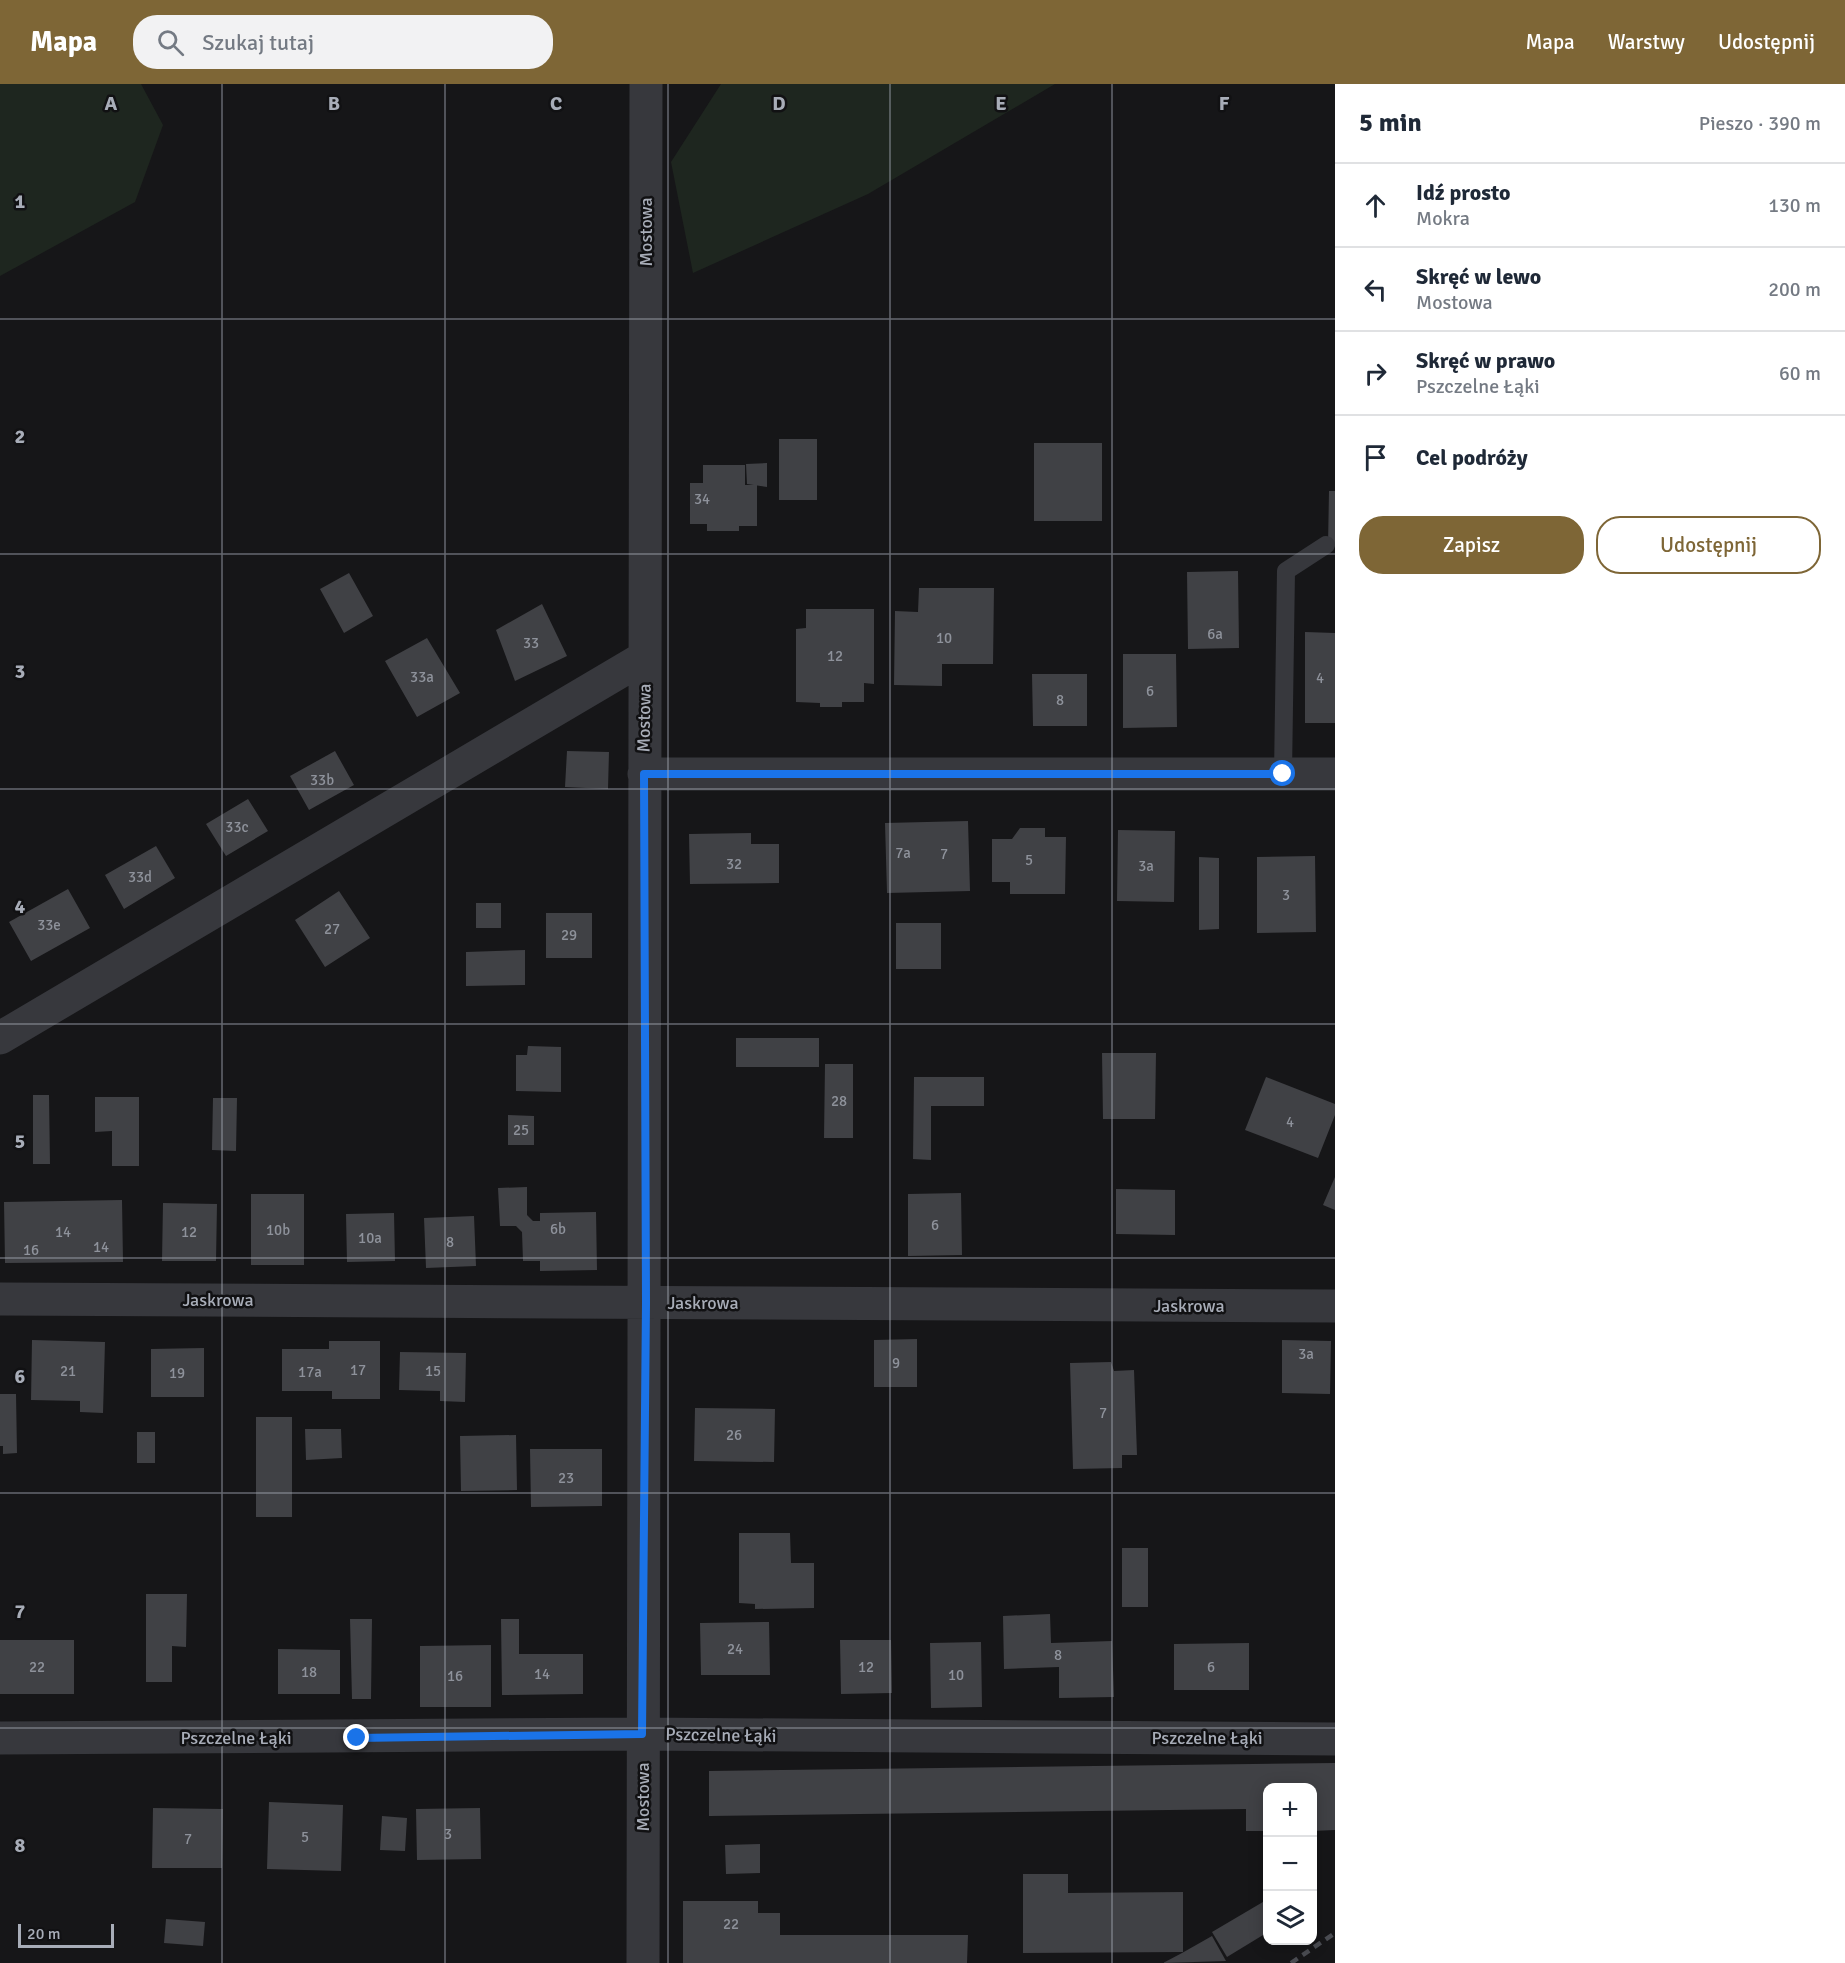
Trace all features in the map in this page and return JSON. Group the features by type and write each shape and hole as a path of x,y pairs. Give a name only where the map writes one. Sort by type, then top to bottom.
{"street":[{"name":"Mostowa","path":"643,1963 642,1734 646,1303 644,774 646,84"},
{"path":"0,1038 645,657"},
{"path":"644,774 1335,774"},
{"name":"Jaskrowa","path":"0,1299 1335,1306"},
{"name":"Pszczelne Łąki","path":"0,1738 642,1734 1335,1739"}],"lane":[{"path":"1283,774 1286,571 1326,546"}],"shaded area":[{"path":"0,84 141,84 163,125 135,202 0,276"},
{"path":"721,84 1055,84 868,194 693,273 671,162"}],"building":[{"path":"779,439 817,439 817,500 779,500"},
{"path":"1034,443 1102,443 1102,521 1034,521"},
{"path":"767,463 767,487 747,484 746,464"},
{"path":"703,465 745,465 745,485 757,485 757,526 739,526 739,531 707,531 707,524 690,524 690,483 703,483"},
{"path":"1329,491 1335,491 1335,546 1328,546"},
{"path":"1238,571 1239,648 1188,649 1187,572"},
{"path":"349,573 373,616 344,633 320,589"},
{"path":"919,588 994,588 993,664 942,664 942,686 894,685 895,611 918,612"},
{"path":"542,604 567,656 515,681 496,630"},
{"path":"806,609 874,609 874,684 864,683 864,702 842,702 842,707 820,707 820,703 796,702 796,629 806,628"},
{"path":"1305,632 1335,633 1335,723 1305,723"},
{"path":"427,638 460,693 417,717 385,661"},
{"path":"1123,654 1176,654 1177,727 1123,728"},
{"path":"1032,674 1087,674 1087,726 1033,726"},
{"path":"335,751 354,785 309,810 290,776"},
{"path":"567,751 609,752 608,789 565,787"},
{"path":"248,799 268,831 226,856 206,824"},
{"path":"968,821 970,891 887,893 885,823"},
{"path":"1020,828 1045,828 1045,837 1066,837 1065,894 1010,894 1010,882 992,882 992,839 1012,839"},
{"path":"1118,830 1175,831 1174,902 1117,901"},
{"path":"751,833 751,844 779,844 779,883 690,884 689,834"},
{"path":"156,846 175,878 124,909 105,875"},
{"path":"1315,856 1316,932 1257,933 1257,857"},
{"path":"1199,857 1219,858 1219,929 1199,930"},
{"path":"68,889 90,928 31,961 9,922"},
{"path":"339,891 370,938 325,967 295,920"},
{"path":"476,903 501,903 501,928 476,928"},
{"path":"546,913 592,913 592,958 546,958"},
{"path":"896,923 941,923 941,969 896,969"},
{"path":"525,950 525,985 466,986 466,952"},
{"path":"736,1038 819,1038 819,1067 736,1067"},
{"path":"528,1046 561,1047 561,1092 516,1091 516,1055 527,1055"},
{"path":"1102,1053 1156,1053 1155,1119 1103,1119"},
{"path":"825,1064 853,1064 853,1138 824,1138"},
{"path":"914,1077 984,1077 984,1106 931,1106 931,1160 913,1159"},
{"path":"1266,1077 1335,1104 1335,1115 1318,1158 1245,1130"},
{"path":"33,1095 49,1095 50,1164 33,1164"},
{"path":"95,1097 139,1097 139,1166 112,1166 112,1131 95,1132"},
{"path":"213,1098 237,1098 236,1151 212,1150"},
{"path":"508,1115 534,1116 534,1145 508,1145"},
{"path":"1335,1177 1335,1210 1323,1205"},
{"path":"527,1187 527,1215 533,1221 540,1221 540,1213 596,1212 597,1270 540,1271 540,1261 523,1261 522,1232 516,1226 500,1226 498,1188"},
{"path":"1116,1189 1175,1190 1175,1235 1116,1234"},
{"path":"961,1193 962,1255 908,1256 908,1194"},
{"path":"251,1194 304,1194 304,1265 251,1265"},
{"path":"122,1200 123,1262 5,1263 4,1202"},
{"path":"163,1203 217,1204 216,1261 162,1261"},
{"path":"394,1213 395,1261 347,1262 346,1214"},
{"path":"474,1216 476,1266 426,1268 424,1218"},
{"path":"917,1339 917,1387 874,1387 874,1340"},
{"path":"32,1340 105,1342 103,1413 80,1412 80,1401 31,1400"},
{"path":"1282,1340 1331,1341 1330,1394 1282,1393"},
{"path":"329,1341 380,1341 380,1399 332,1399 332,1391 282,1391 282,1349 329,1349"},
{"path":"204,1348 204,1397 151,1397 151,1349"},
{"path":"400,1352 466,1353 465,1402 440,1401 440,1391 399,1390"},
{"path":"1111,1362 1114,1371 1134,1370 1137,1455 1122,1455 1122,1468 1073,1469 1070,1363"},
{"path":"0,1394 16,1394 17,1453 3,1454 3,1446 0,1446"},
{"path":"695,1408 775,1409 774,1462 694,1461"},
{"path":"256,1417 292,1417 292,1517 256,1517"},
{"path":"305,1429 341,1429 342,1458 306,1460"},
{"path":"137,1432 155,1432 155,1463 137,1463"},
{"path":"516,1435 517,1490 461,1491 460,1436"},
{"path":"530,1449 602,1449 602,1506 531,1507"},
{"path":"739,1533 790,1533 791,1563 814,1563 814,1608 755,1609 755,1604 739,1603"},
{"path":"1122,1548 1148,1548 1148,1607 1122,1607"},
{"path":"146,1594 187,1594 186,1647 172,1646 172,1682 146,1682"},
{"path":"1050,1614 1051,1643 1112,1641 1114,1697 1059,1698 1059,1667 1004,1669 1003,1616"},
{"path":"350,1619 372,1619 371,1699 352,1699"},
{"path":"501,1619 519,1619 519,1654 583,1654 583,1694 502,1695"},
{"path":"769,1622 770,1675 701,1675 700,1623"},
{"path":"0,1640 74,1640 74,1694 0,1694"},
{"path":"840,1640 891,1640 892,1693 841,1694"},
{"path":"981,1642 982,1707 931,1708 930,1643"},
{"path":"1249,1643 1249,1690 1174,1690 1174,1644"},
{"path":"491,1645 491,1707 420,1707 420,1646"},
{"path":"278,1649 340,1650 340,1694 278,1694"},
{"path":"1335,1763 1335,1830 1317,1831 1317,1783 1263,1783 1263,1831 1246,1831 1246,1809 709,1816 709,1771"},
{"path":"269,1802 343,1805 341,1871 267,1869"},
{"path":"153,1808 223,1809 222,1868 152,1868"},
{"path":"480,1808 481,1859 417,1860 416,1809"},
{"path":"382,1816 407,1818 405,1851 380,1850"},
{"path":"760,1844 760,1873 726,1874 725,1845"},
{"path":"1023,1874 1068,1874 1068,1893 1183,1892 1183,1952 1023,1953"},
{"path":"683,1901 758,1901 758,1913 780,1913 780,1935 968,1935 967,1963 683,1963"},
{"path":"1263,1902 1263,1935 1227,1957 1212,1932"},
{"path":"166,1919 205,1922 203,1946 164,1943"},
{"path":"1212,1936 1226,1961 1163,1963 1182,1953"}],"railway":[{"path":"1291,1963 1335,1933"}],"route":[{"path":"357,1738 642,1734 646,1303 644,774 1283,774"}]}
